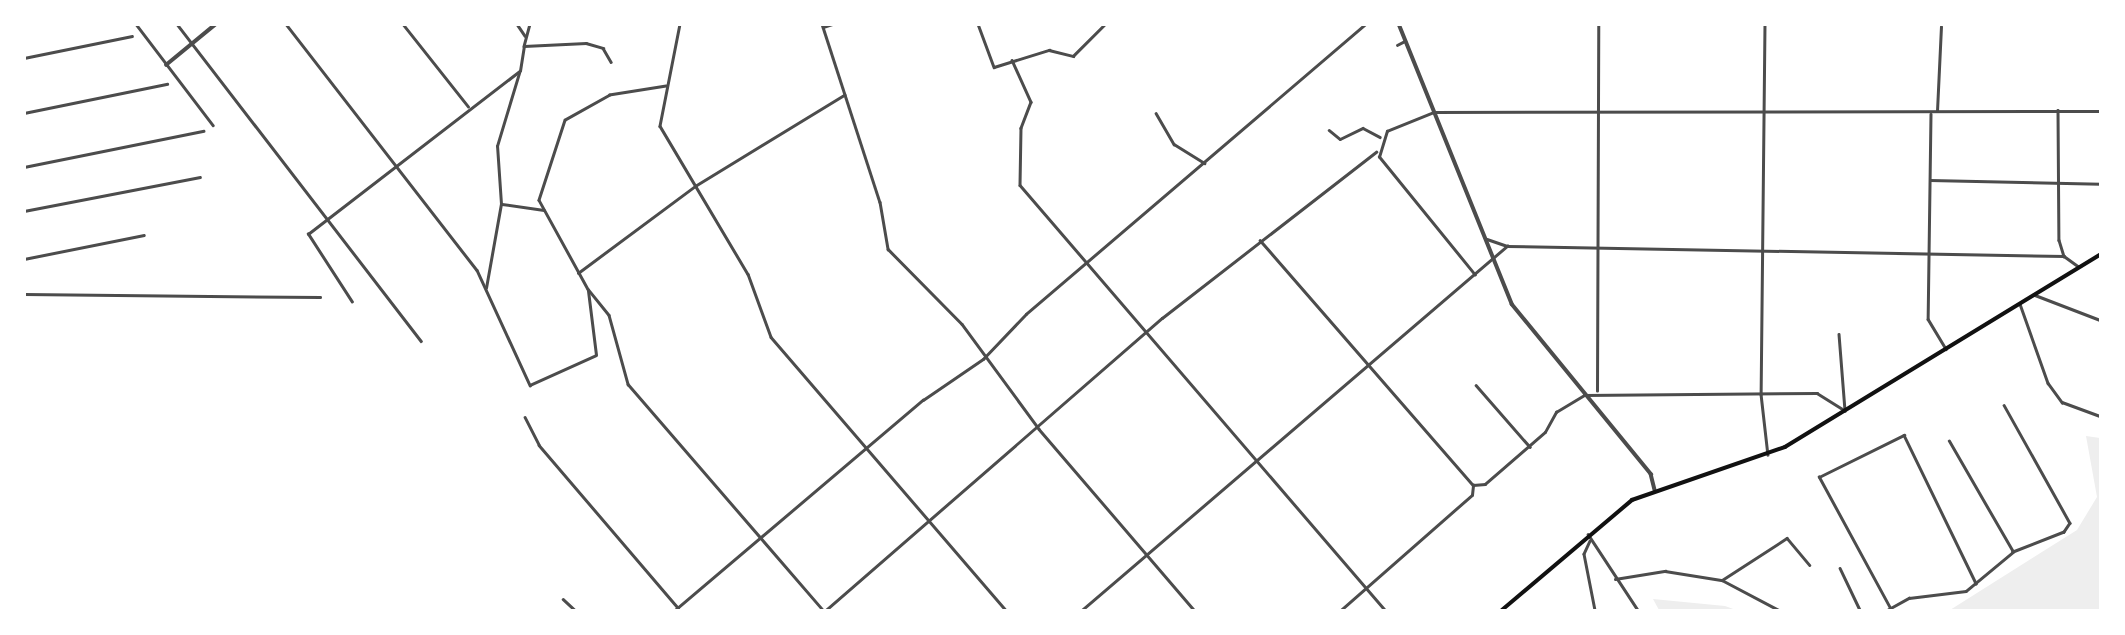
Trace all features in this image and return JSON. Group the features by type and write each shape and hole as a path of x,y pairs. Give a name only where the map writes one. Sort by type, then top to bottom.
{"main road":[{"path":"1502,611 1588,534 1655,489 1768,455 2101,255"}],"street":[{"path":"136,24 213,125"},
{"path":"177,24 421,341"},
{"path":"166,65 216,24"},
{"path":"286,24 397,163 486,288 534,386 596,355 587,289"},
{"path":"403,24 468,106"},
{"path":"517,24 525,37"},
{"path":"486,288 501,204 497,146 520,71 525,37 530,24"},
{"path":"680,24 660,126 748,274 771,337 1006,611"},
{"path":"833,24 822,26 873,180 888,249 962,324 983,359 1039,429 1194,611"},
{"path":"978,24 994,67 1049,50 1073,56 1106,26"},
{"path":"525,417 539,444 677,609 867,448 983,359 1087,264 1365,24"},
{"path":"1399,24 1512,304 1651,474 1655,489"},
{"path":"1597,391 1593,252 1598,24"},
{"path":"1765,24 1761,394 1768,455"},
{"path":"1937,111 1941,27"},
{"path":"24,58 132,36"},
{"path":"1397,45 1405,41"},
{"path":"524,46 586,43 603,48 611,62"},
{"path":"1012,60 1031,102 1021,128 1020,185 1385,611"},
{"path":"352,302 307,240 326,220 468,106 520,71"},
{"path":"24,113 167,84"},
{"path":"667,86 610,95 565,120 539,200 587,289 615,327 628,384 824,611 1039,429 1146,333 1260,240 1377,152 1381,138 1387,131 1434,112 1597,109 1931,114 1937,111 2101,111"},
{"path":"578,273 695,186 844,95"},
{"path":"2058,110 2058,183 2064,256"},
{"path":"1156,113 1174,144 1205,163"},
{"path":"1931,114 1929,326 1947,349"},
{"path":"1329,130 1340,139 1363,128 1381,138"},
{"path":"24,167 203,131"},
{"path":"1377,152 1475,276"},
{"path":"24,211 200,177"},
{"path":"1930,180 2101,184"},
{"path":"501,204 544,211"},
{"path":"24,259 144,235"},
{"path":"1485,239 1507,246 1593,252 1929,257 2064,256 2080,267"},
{"path":"1260,240 1473,485 1472,495 1341,611"},
{"path":"1083,611 1370,367 1507,246"},
{"path":"24,294 320,297"},
{"path":"2035,295 2101,320"},
{"path":"2020,304 2048,383 2062,402 2101,416"},
{"path":"1839,334 1845,411"},
{"path":"1476,385 1530,447"},
{"path":"1473,485 1485,484 1530,447 1556,412 1584,395 1597,391 1822,394 1845,411"},
{"path":"1976,583 1904,435 1819,477 1888,610 1909,598 1951,596 1976,583 2013,552 2064,532 2070,523 2004,405"},
{"path":"1949,441 2013,552"},
{"path":"1588,534 1590,541 1638,611"},
{"path":"1722,580 1787,538 1810,565"},
{"path":"1590,541 1584,554 1595,611"},
{"path":"1840,568 1860,611"},
{"path":"1615,579 1665,571 1689,580 1722,580 1779,611"},
{"path":"563,599 575,611"}],"shaded area":[{"path":"2086,436 2100,438 2100,610 1950,610 2077,530 2097,497"},
{"path":"1653,599 1725,606 1736,610 1659,610"}]}
